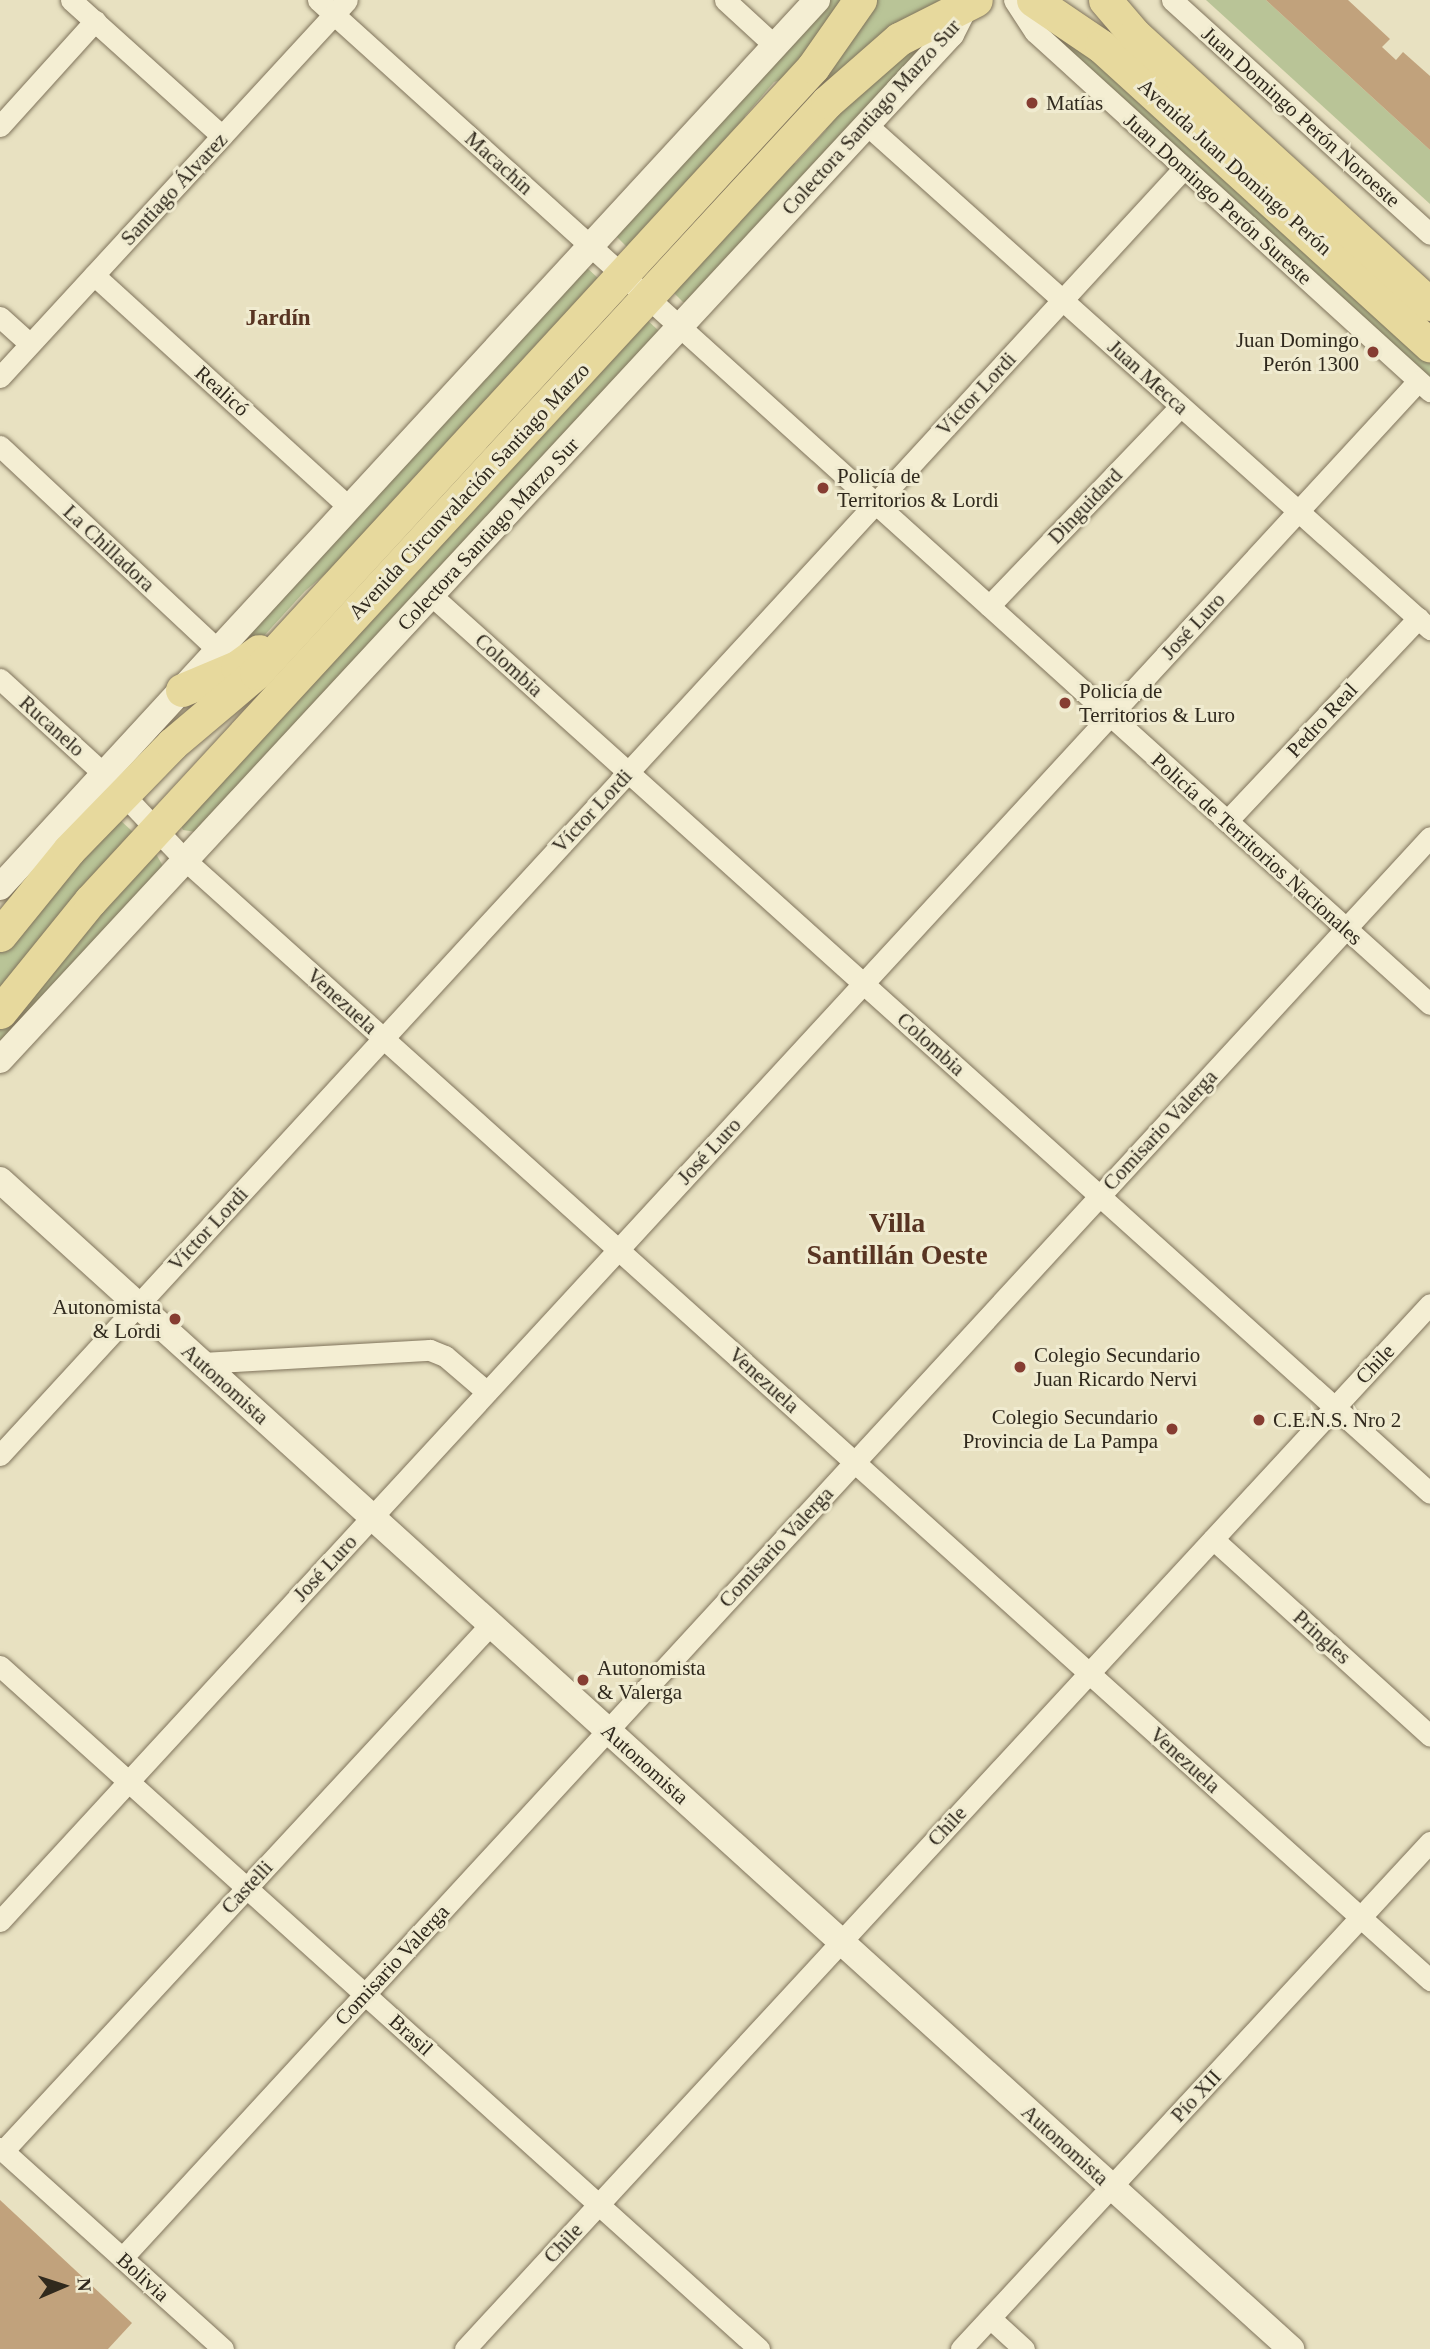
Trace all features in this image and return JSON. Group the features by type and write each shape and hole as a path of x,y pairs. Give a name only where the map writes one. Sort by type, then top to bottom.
{"main road":[{"name":"Avenida Circunvalación Santiago Marzo","path":"0,935 69,850 114,784 178,738 248,681 813,67 860,0"},
{"name":"Avenida Juan Domingo Perón","path":"1032,0 1101,46 1430,345"},
{"name":"Avenida Juan Domingo Perón","path":"1105,0 1135,35 1430,304"},
{"name":"Avenida Circunvalación Santiago Marzo","path":"0,1012 76,917 850,78 912,30 971,1"},
{"path":"182,690 249,661 317,591 352,568"}],"street":[{"path":"71,0 222,136"},
{"path":"726,0 775,46"},
{"path":"0,887 114,784 182,690 817,0"},
{"name":"Juan Domingo Perón Sureste","path":"1014,0 1035,32 1424,386"},
{"name":"Juan Domingo Perón Noroeste","path":"1172,0 1430,234"},
{"name":"Colectora Santiago Marzo Sur","path":"0,1060 957,27 971,1"},
{"name":"Macachín","path":"333,5 679,327"},
{"name":"Santiago Álvarez","path":"0,377 222,136 333,5"},
{"path":"0,126 95,21"},
{"name":"Juan Mecca","path":"867,125 1424,624"},
{"name":"Víctor Lordi","path":"0,1455 1184,168"},
{"name":"Realicó","path":"94,275 350,508"},
{"path":"0,317 30,344"},
{"name":"Policía de Territorios Nacionales","path":"679,327 1430,1004"},
{"name":"José Luro","path":"0,1921 1298,511 1424,386"},
{"name":"Dinguidard","path":"989,607 1181,406"},
{"name":"La Chilladora","path":"0,446 218,650"},
{"name":"Colombia","path":"431,595 1430,1493"},
{"name":"Pedro Real","path":"1227,821 1424,624"},
{"name":"Rucanelo","path":"0,679 114,784"},
{"name":"Venezuela","path":"114,784 186,860 1430,1980"},
{"name":"Comisario Valerga","path":"122,2258 1430,836"},
{"name":"Autonomista","path":"0,1180 1291,2349"},
{"name":"Chile","path":"465,2349 1430,1304"},
{"path":"202,1363 430,1350 445,1356 487,1392"},
{"name":"Pringles","path":"1213,1539 1430,1736"},
{"name":"Castelli","path":"1,2149 491,1624"},
{"name":"Brasil","path":"0,1666 759,2349"},
{"name":"Pío XII","path":"961,2349 1430,1842"},
{"name":"Bolivia","path":"1,2149 223,2349"},
{"path":"990,2318 1024,2349"}],"green space":[{"path":"830,0 851,0 793,76 774,82 745,116 742,130 628,248 616,236"},
{"path":"871,0 947,0 652,272 646,267"},
{"path":"1206,0 1266,0 1430,150 1430,204"},
{"path":"1036,22 1082,43 1430,357 1430,379"},
{"path":"943,24 686,303 683,302 671,290 779,167 796,163 826,130 829,112"},
{"path":"586,267 599,279 368,538 305,591 250,651 221,666"},
{"path":"646,319 659,331 196,832 183,830 180,824"},
{"path":"119,819 135,834 0,996 0,951"},
{"path":"156,854 163,866 0,1045 0,1028 55,956"}],"building":[{"path":"1266,0 1348,0 1390,39 1382,47 1396,60 1403,52 1430,76 1430,150"},
{"path":"0,2200 132,2323 108,2349 0,2349"}],"place":[{"name":"Matías","path":"1032,103"},
{"name":"Juan Domingo Perón 1300","path":"1373,352"},
{"name":"Policía de Territorios & Lordi","path":"823,488"},
{"name":"Policía de Territorios & Luro","path":"1065,703"},
{"name":"Autonomista & Lordi","path":"175,1319"},
{"name":"Colegio Secundario Juan Ricardo Nervi","path":"1020,1367"},
{"name":"C.E.N.S. Nro 2","path":"1259,1420"},
{"name":"Colegio Secundario Provincia de La Pampa","path":"1172,1429"},
{"name":"Autonomista & Valerga","path":"583,1680"}],"district":[{"name":"Jardín","path":"278,318"},
{"name":"Villa Santillán Oeste","path":"897,1239"}]}
